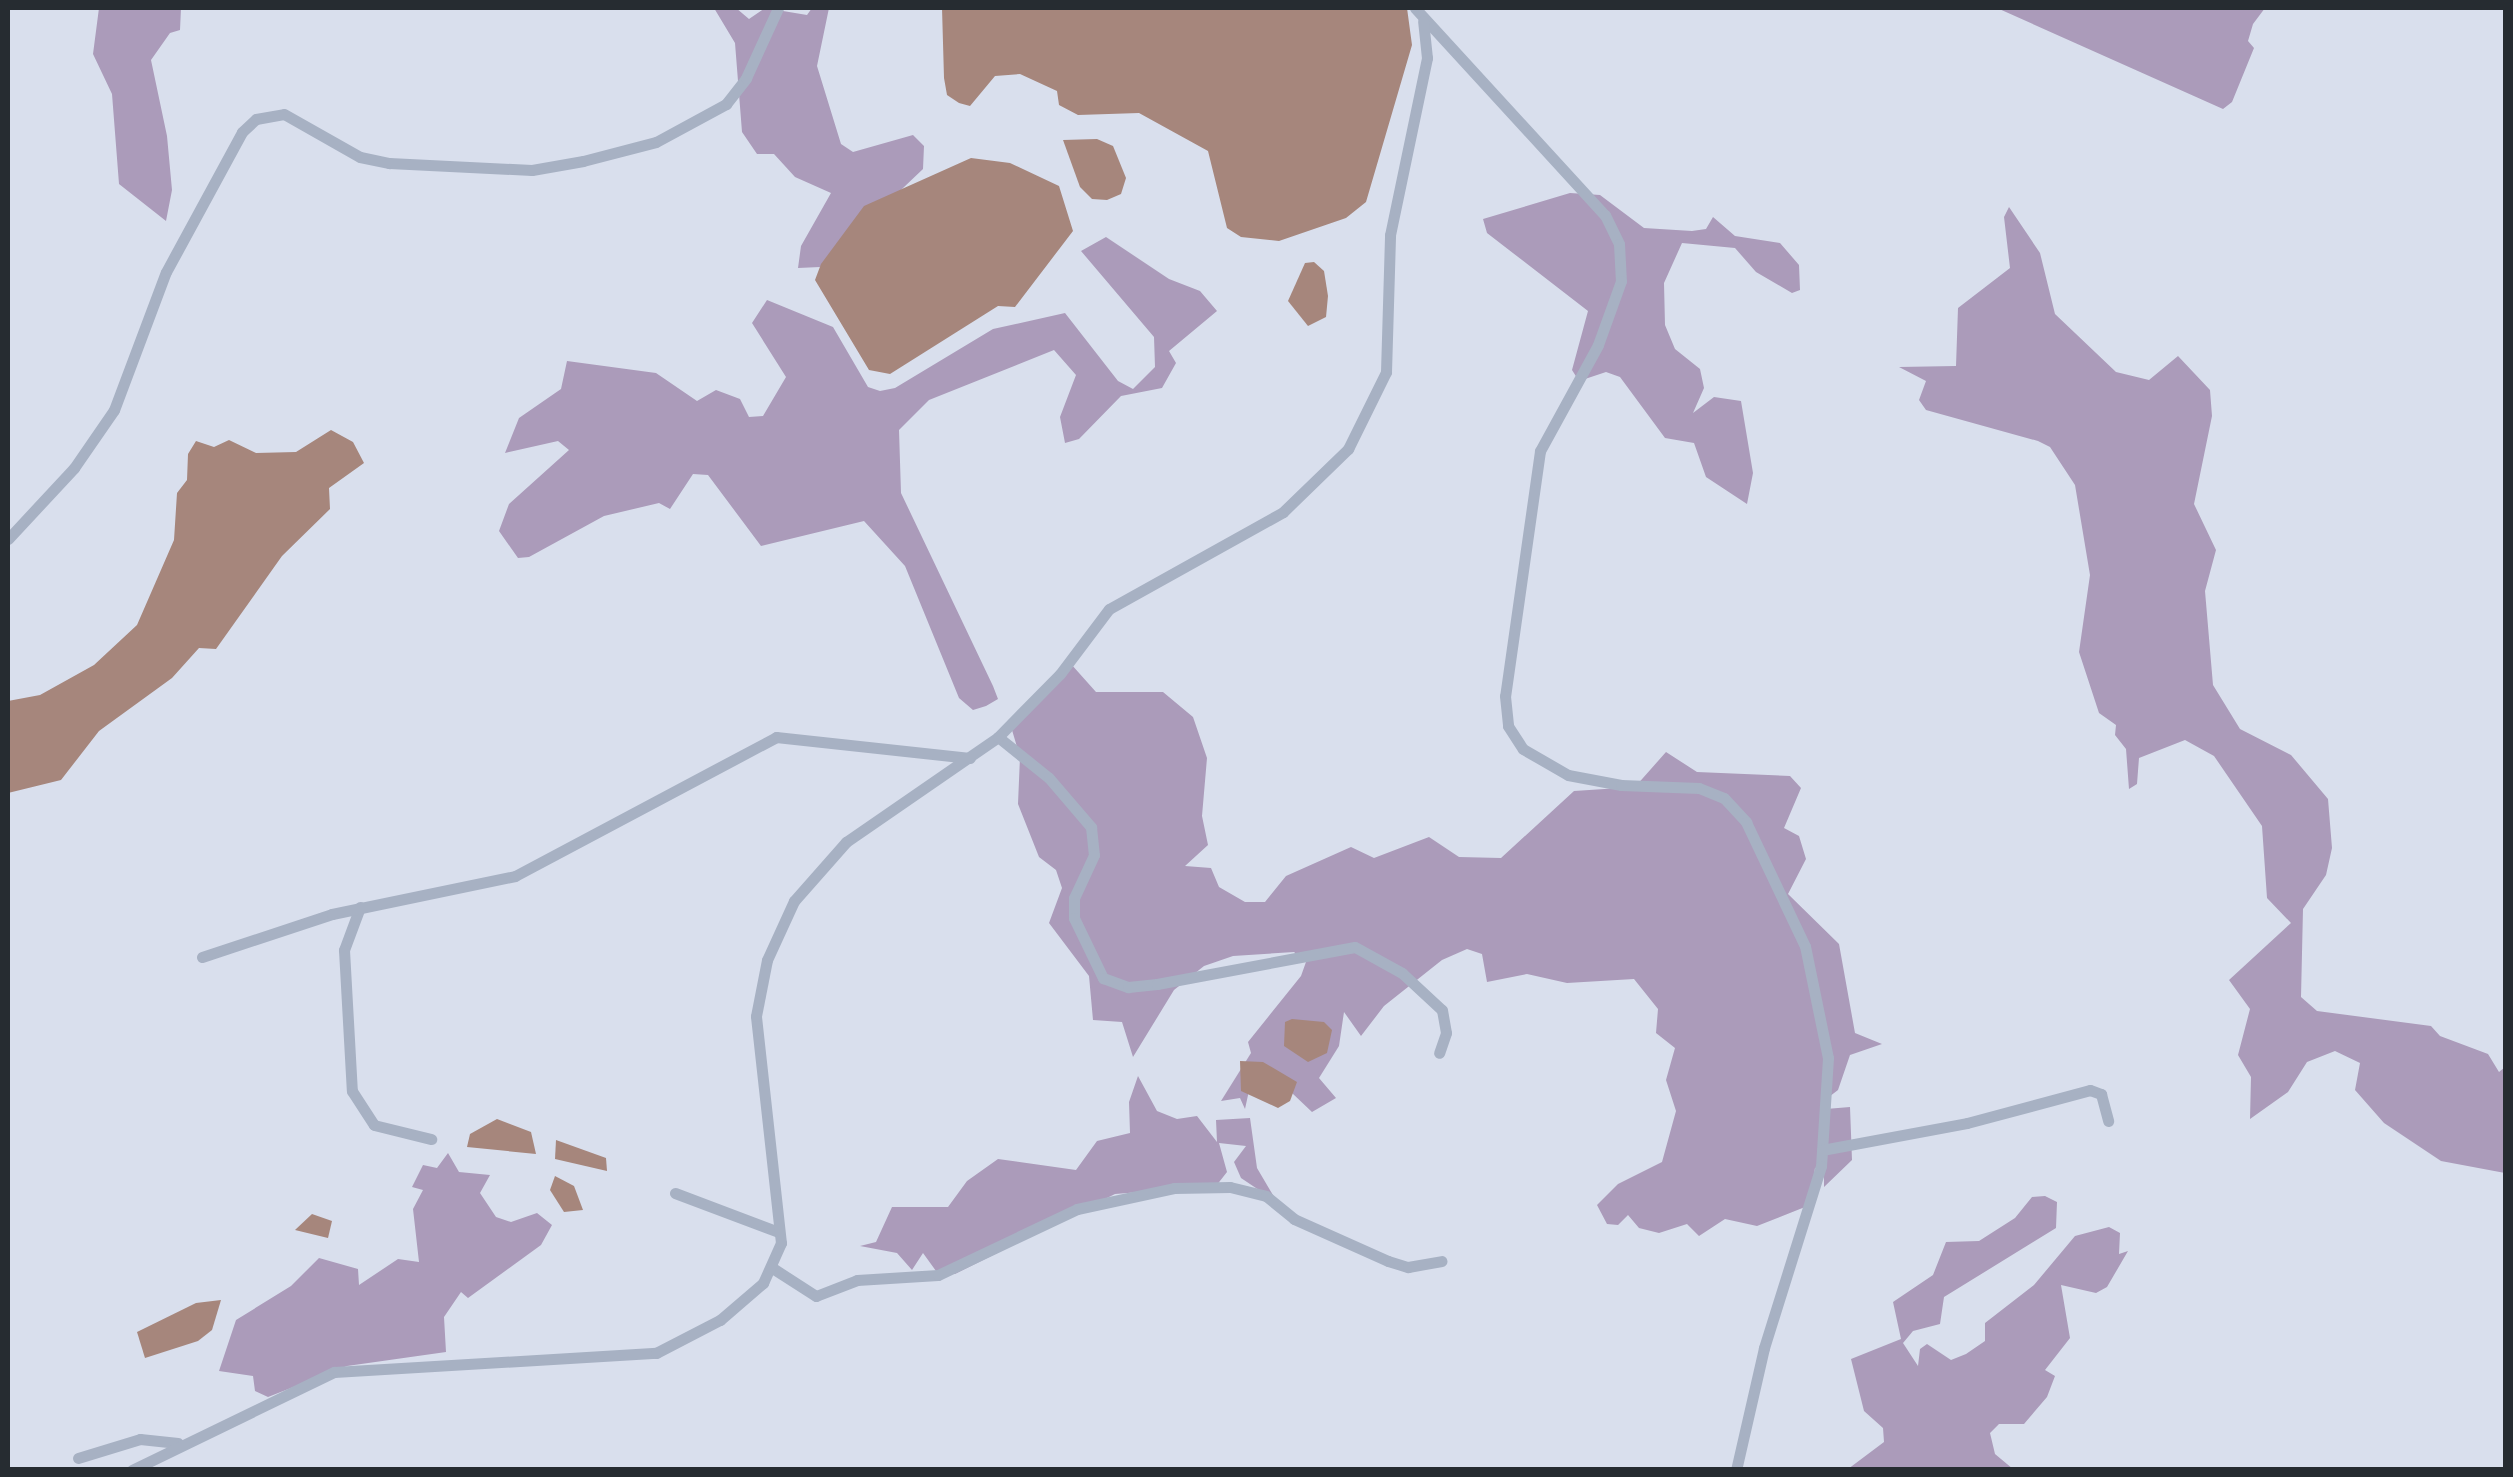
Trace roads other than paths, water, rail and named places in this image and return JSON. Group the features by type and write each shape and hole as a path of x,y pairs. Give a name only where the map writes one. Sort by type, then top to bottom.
{"street":[{"path":"8,538 74,468 114,410 166,272 248,125 284,114 360,156 389,162 532,170 583,161 656,142 726,104 746,78 778,8"},
{"path":"1415,8 1582,189 1619,244 1621,281 1598,345 1540,451 1505,696 1508,726 1544,766 1621,785 1700,788 1724,798 1746,822 1805,946 1828,1058 1822,1150 1764,1348 1736,1470"},
{"path":"132,1470 178,1443 264,1410 334,1372 666,1350 720,1320 774,1269 780,1232 756,1016 778,932 819,866 998,737 1060,674 1109,608 1283,512 1327,474 1372,410 1386,372 1390,236 1426,58 1423,20"},
{"path":"202,958 360,907 515,876 776,737 970,758"},
{"path":"998,737 1049,778 1092,827 1094,855 1074,898 1074,918 1104,978 1128,987 1157,984 1355,947 1402,972 1442,1010 1446,1033 1439,1053"},
{"path":"360,907 344,950 352,1091 374,1126 431,1140"},
{"path":"1822,1150 1967,1123 2090,1090 2101,1094 2108,1121"},
{"path":"774,1269 816,1296 857,1280 938,1275 1077,1209 1174,1188 1230,1187 1266,1196 1294,1219 1388,1261 1408,1267 1441,1261"},
{"path":"675,1194 780,1232"},
{"path":"78,1458 140,1439 178,1443"}]}
